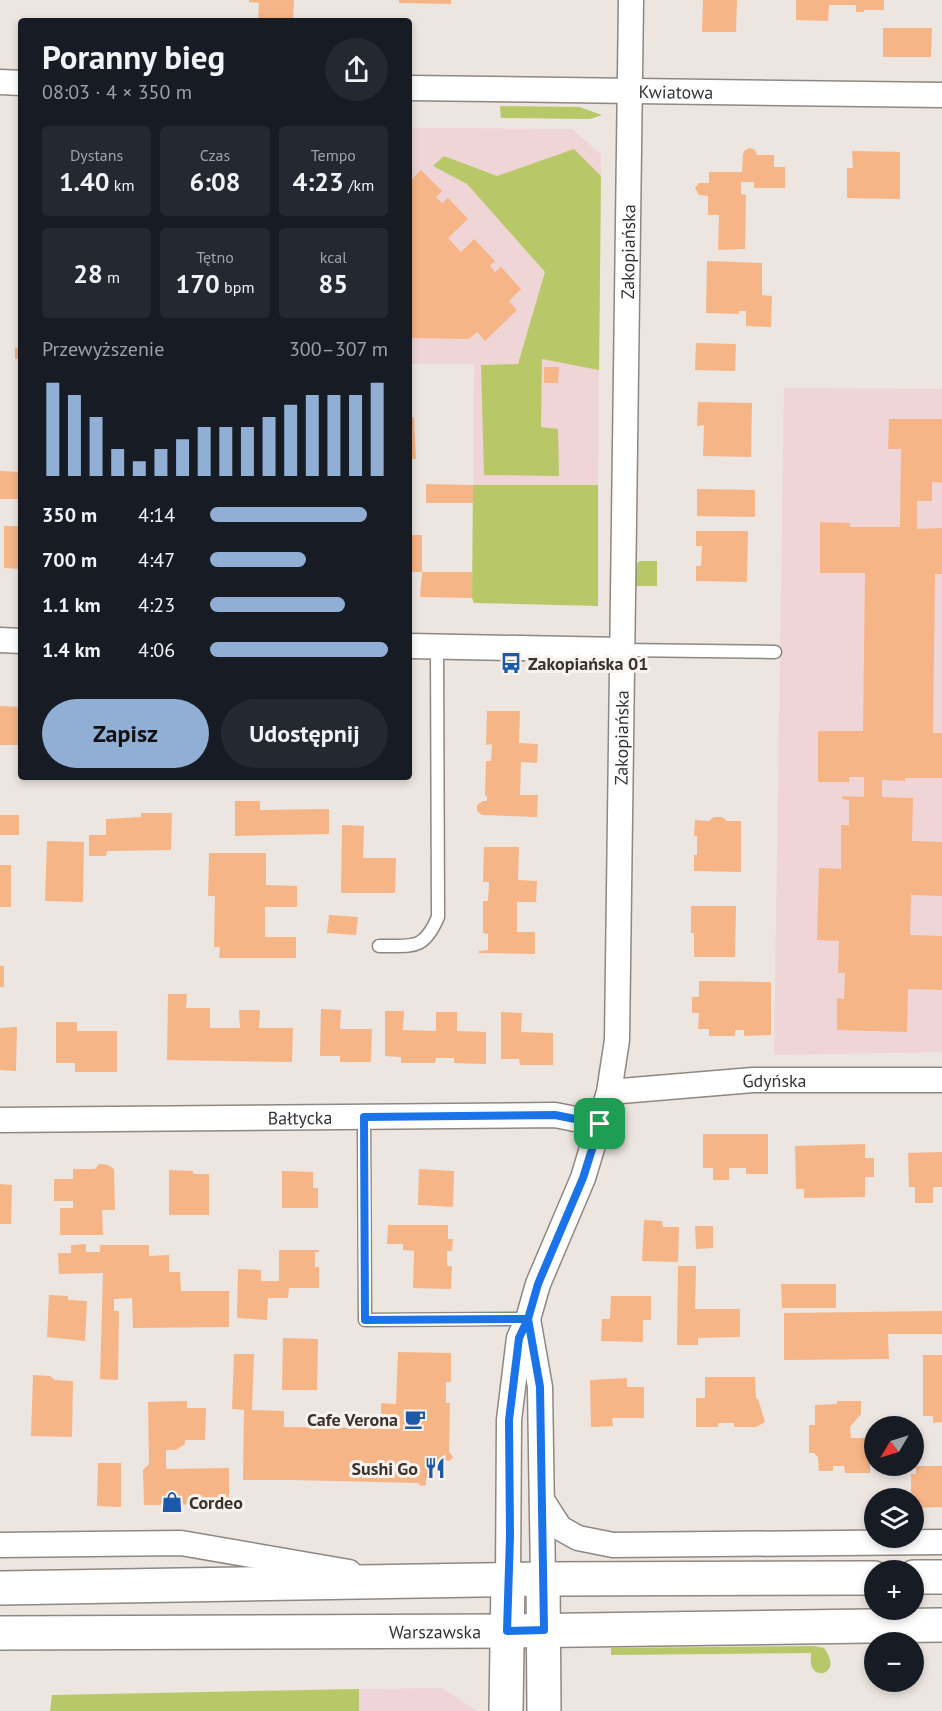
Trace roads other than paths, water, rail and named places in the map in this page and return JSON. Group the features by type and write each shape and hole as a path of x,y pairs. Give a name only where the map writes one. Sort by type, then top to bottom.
{"main road":[{"path":"924,1577 942,1577"},
{"path":"0,1588 543,1579 864,1578"},
{"path":"543,1579 544,1711"},
{"path":"506,1711 508,1580"},
{"name":"Warszawska","path":"0,1633 507,1631 942,1625"}],"street":[{"name":"Zakopiańska","path":"508,1580 509,1420 519,1338 528,1319 538,1284 583,1178 609,1092 617,1040 631,0"},
{"path":"0,82 18,83"},
{"name":"Kwiatowa","path":"412,88 942,95"},
{"path":"0,640 18,641"},
{"path":"412,646 621,650"},
{"name":"Gdyńska","path":"609,1092 753,1080 942,1080"},
{"name":"Bałtycka","path":"0,1120 555,1115 600,1124"},
{"name":"Zakopiańska","path":"528,1319 540,1387 543,1579"},
{"path":"542,1500 560,1528 578,1538 613,1545 942,1542"},
{"path":"0,1545 181,1543 405,1582"}],"lane":[{"path":"379,946 418,945 430,934 438,917 437,646"},
{"path":"621,650 775,652"},
{"path":"364,1117 365,1320 528,1319"}],"place":[{"name":"Zakopiańska 01","path":"511,663"},
{"name":"Cafe Verona","path":"415,1419"},
{"name":"Sushi Go","path":"435,1468"},
{"name":"Cordeo","path":"172,1502"}]}
